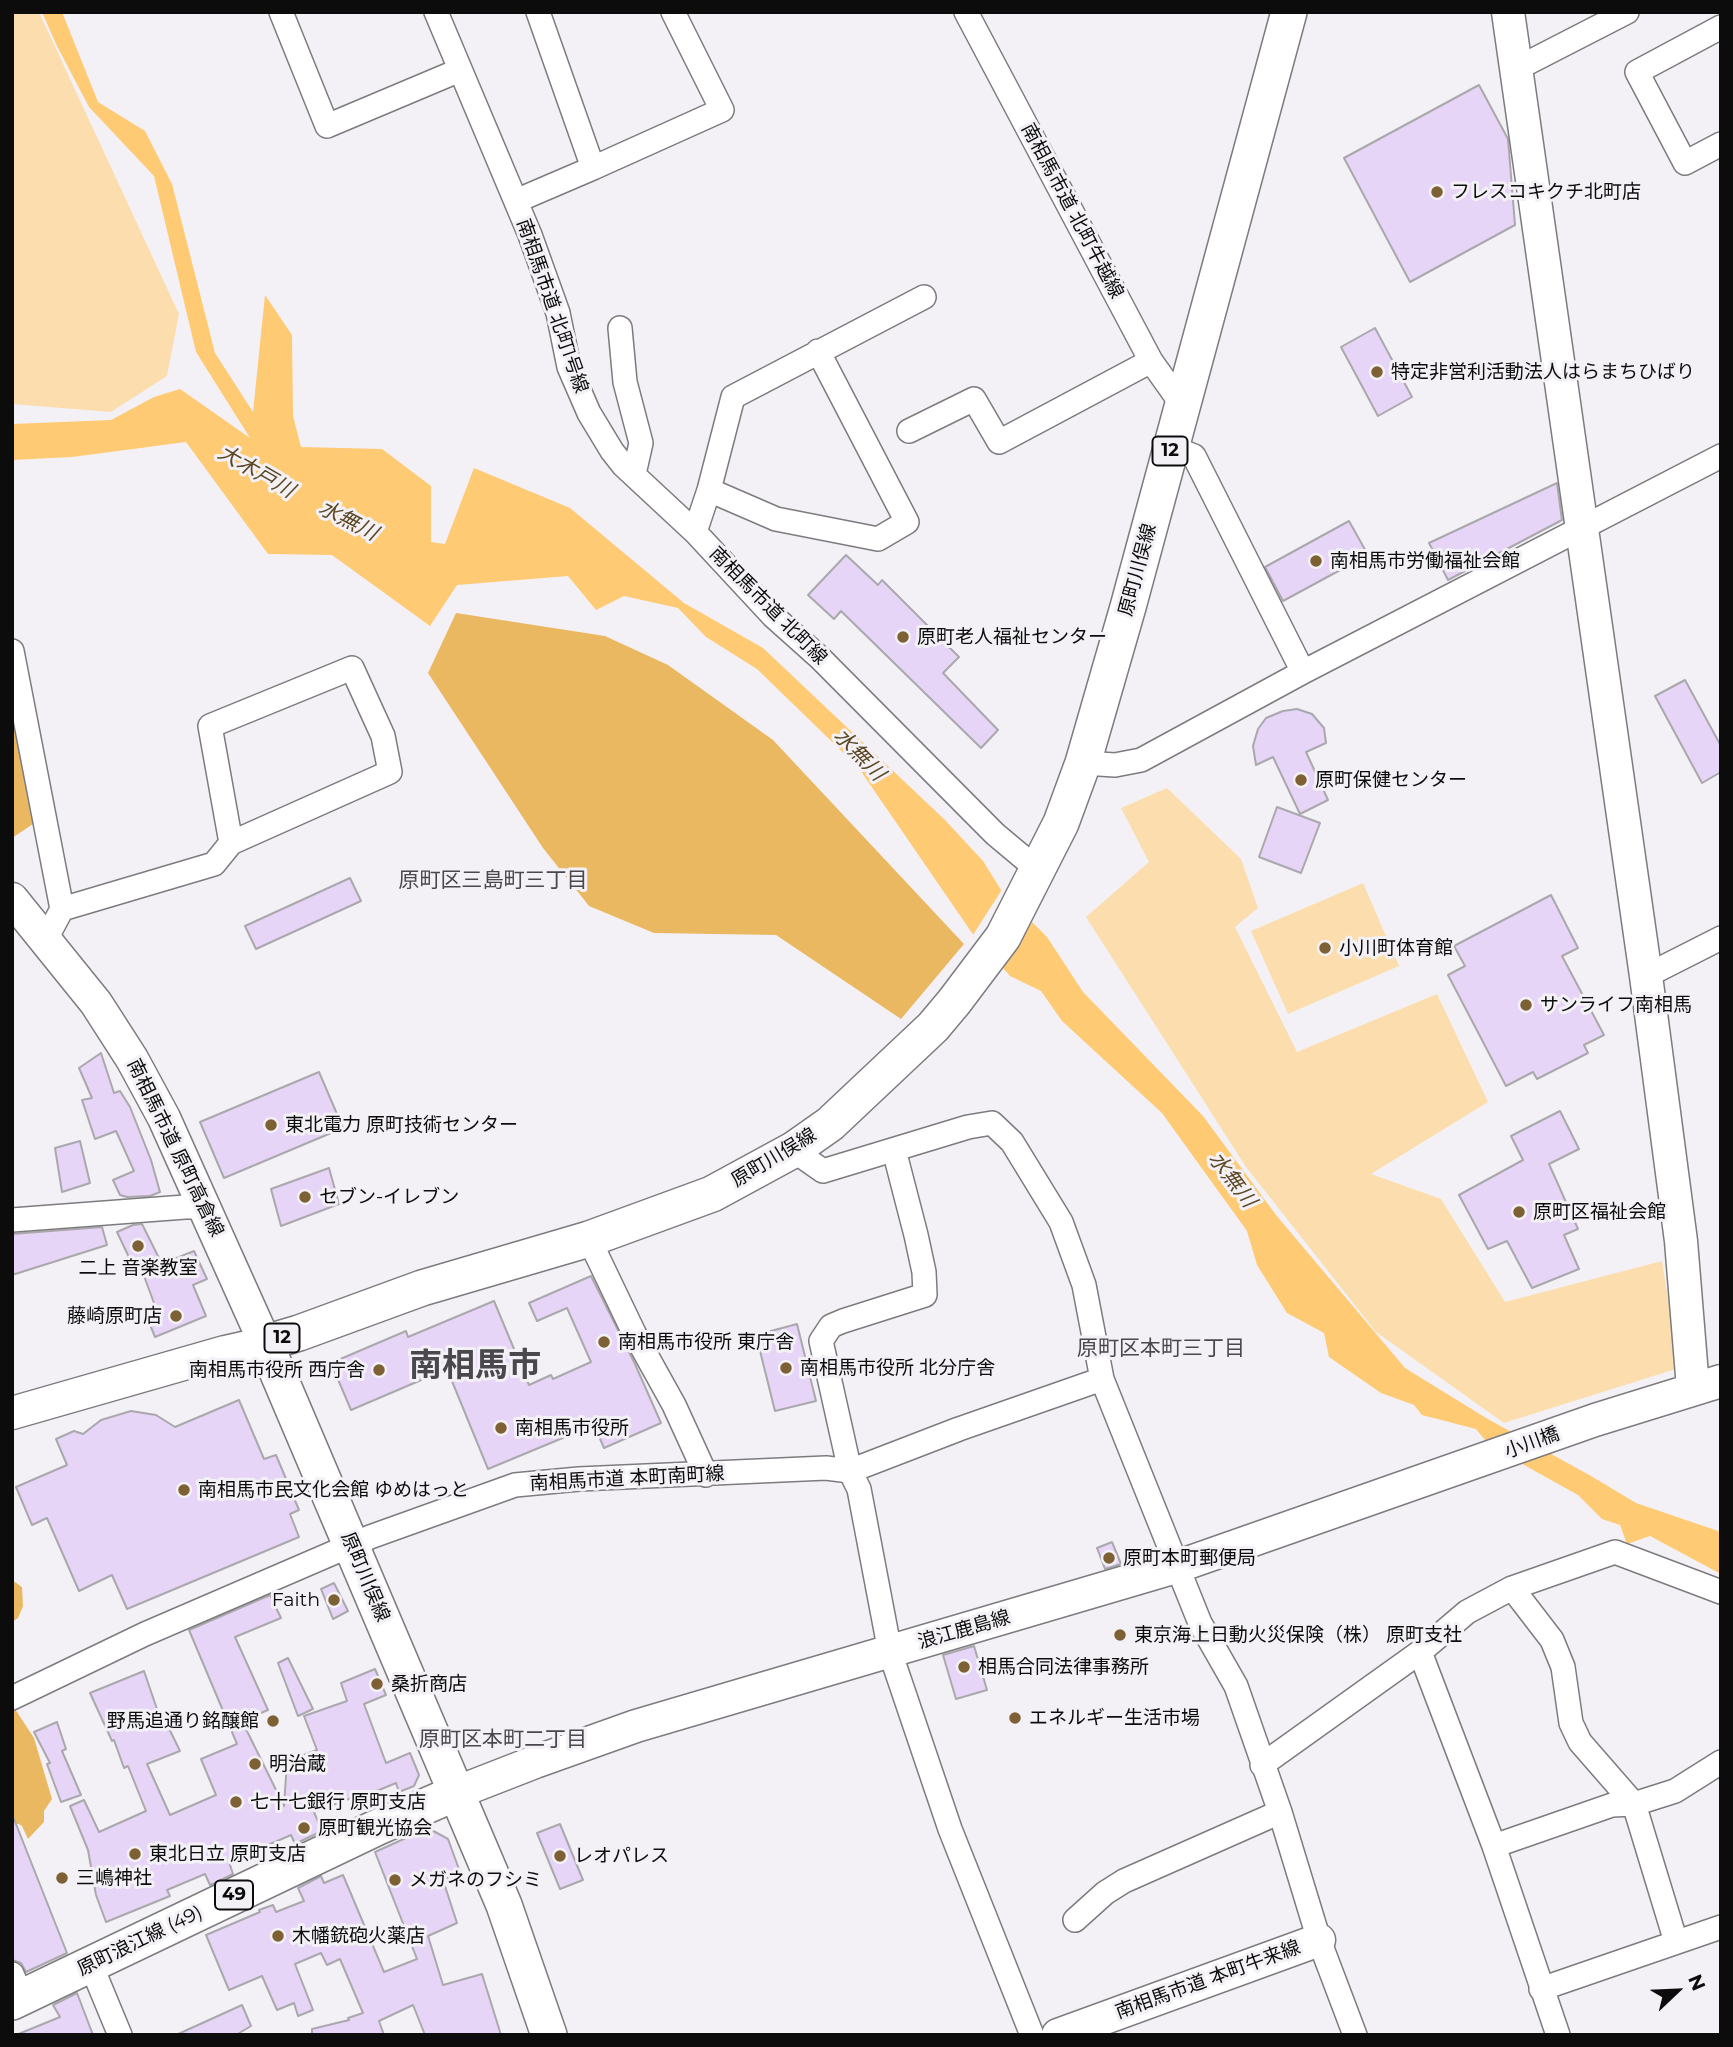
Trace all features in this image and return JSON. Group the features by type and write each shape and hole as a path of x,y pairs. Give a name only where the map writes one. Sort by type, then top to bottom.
{"main road":[{"name":"原町川俣線","path":"549,2035 504,1905 458,1792 265,1343 422,1288 589,1239 712,1194 793,1150 830,1124 933,1027 954,1002 1003,937 1061,823 1083,763 1289,12"},
{"name":"原町浪江線 (49)","path":"16,1991 91,1965 378,1827 458,1792"}],"street":[{"path":"281,12 327,126 460,70"},
{"name":"南相馬市道 北町1号線","path":"436,12 516,201 558,313 569,368 589,413 612,451 695,532"},
{"path":"538,12 593,168"},
{"path":"516,201 722,110 673,12"},
{"name":"南相馬市道 北町牛越線","path":"966,12 1151,361 1183,406"},
{"path":"1508,12 1583,528 1681,1241 1707,1384"},
{"path":"1516,68 1627,12"},
{"path":"1721,27 1637,72 1685,163 1721,144"},
{"name":"南相馬市道 北町線","path":"925,297 733,397 695,532 773,615 838,675 1035,876"},
{"path":"620,328 625,382 641,443 634,474"},
{"path":"709,489 776,519 878,539 907,522 818,351"},
{"path":"909,431 974,399 999,442 1151,361"},
{"path":"1171,447 1194,456 1303,672"},
{"path":"1083,763 1115,765 1141,760 1303,672 1721,456"},
{"path":"12,651 62,909 46,939"},
{"path":"62,909 214,864 231,843 390,772 383,736 352,668 210,726 231,843"},
{"name":"南相馬市道 原町高倉線","path":"12,899 96,1003 132,1059 164,1118 265,1343"},
{"path":"1646,976 1721,938"},
{"path":"793,1150 823,1171 968,1127 992,1123 1012,1142 1060,1222 1084,1285 1102,1379 1200,1623 1236,1686 1280,1812 1319,1940 1355,2035"},
{"path":"894,1150 924,1272 925,1295 831,1326 821,1341 850,1471 859,1489 890,1651 950,1829 1032,2035"},
{"path":"12,1220 173,1207 205,1207"},
{"path":"589,1239 634,1333 674,1405 706,1475"},
{"path":"12,1413 265,1343"},
{"name":"南相馬市道 本町南町線","path":"12,1698 145,1634 351,1546 451,1506 515,1485 579,1479 826,1468 850,1471 1102,1379"},
{"name":"小川橋","path":"1470,1465 1595,1420 1707,1384"},
{"name":"浪江鹿島線","path":"458,1792 636,1726 1176,1567 1470,1465"},
{"path":"1262,1765 1420,1652 1467,1612 1512,1588 1615,1552 1721,1592"},
{"path":"1512,1588 1552,1640 1563,1667 1571,1723 1580,1742 1634,1804 1676,1942"},
{"path":"1420,1652 1494,1846 1558,2035"},
{"path":"1494,1846 1612,1805 1634,1804 1675,1791 1721,1762"},
{"path":"1075,1920 1105,1893 1124,1881 1280,1812"},
{"path":"1541,1989 1721,1927"},
{"name":"南相馬市道 本町牛来線","path":"1058,2035 1319,1940"},
{"path":"91,1965 120,2035"}],"shaded area":[{"path":"12,12 39,12 179,314 167,376 111,412 12,404"},
{"path":"456,613 605,636 668,665 773,740 964,944 901,1019 776,935 654,933 589,906 543,848 428,673"},
{"path":"12,702 33,824 12,838"},
{"path":"1167,788 1241,859 1258,908 1235,927 1297,1052 1437,994 1488,1102 1371,1174 1441,1199 1505,1302 1662,1261 1679,1368 1504,1423 1376,1332 1246,1167 1086,917 1149,862 1121,808"},
{"name":"小川町体育館","path":"1363,883 1399,966 1288,1014 1251,931"},
{"path":"12,1580 22,1587 23,1606 18,1618 12,1622"},
{"path":"15,1709 34,1738 52,1799 44,1811 44,1822 28,1839 22,1826 12,1824 12,1710"}],"water":[{"path":"42,12 62,12 98,102 145,131 172,184 215,353 253,412 265,295 292,335 293,416 301,447 382,449 431,486 431,542 445,544 474,468 570,508 684,603 763,648 945,820 983,861 1003,893 1047,937 1083,992 1203,1116 1276,1215 1405,1368 1486,1418 1636,1503 1721,1532 1721,1577 1719,1573 1650,1536 1627,1544 1620,1525 1602,1519 1578,1495 1490,1446 1476,1429 1422,1415 1414,1405 1381,1393 1329,1357 1324,1333 1287,1313 1257,1265 1247,1231 1162,1113 1062,1021 1041,991 1010,976 972,933 858,767 757,669 706,637 678,608 624,596 596,610 568,576 457,585 430,626 332,555 268,554 186,442 72,457 12,460 12,424 111,420 154,397 180,389 250,438 196,352 154,176 89,107"}],"pier":[{"path":"1003,888 1034,919 1000,971 971,938"}],"building":[{"name":"フレスコキクチ北町店","path":"1479,85 1508,139 1515,225 1410,282 1344,158"},
{"name":"特定非営利活動法人はらまちひばり","path":"1375,328 1412,397 1378,416 1341,347"},
{"path":"1557,483 1562,520 1448,580 1429,543"},
{"name":"南相馬市労働福祉会館","path":"1349,521 1368,555 1283,601 1265,567"},
{"path":"846,555 878,585 882,580 959,657 943,673 998,730 981,748 841,611 834,619 808,595"},
{"path":"1685,680 1721,746 1721,772 1702,783 1655,696"},
{"name":"原町保健センター","path":"1297,709 1312,714 1324,728 1326,743 1306,752 1328,800 1300,814 1273,757 1256,765 1253,746 1258,729 1266,718"},
{"path":"1277,807 1320,823 1301,873 1259,857"},
{"path":"350,878 361,901 256,949 245,926"},
{"name":"サンライフ南相馬","path":"1551,895 1578,948 1562,956 1604,1035 1584,1045 1588,1053 1537,1079 1533,1072 1506,1086 1448,975 1465,966 1454,946"},
{"path":"101,1053 114,1093 120,1091 130,1107 151,1160 160,1192 150,1196 120,1195 113,1180 134,1171 116,1131 95,1139 82,1100 92,1098 79,1068"},
{"name":"東北電力 原町技術センター","path":"319,1072 343,1128 224,1178 200,1122"},
{"name":"原町区福祉会館","path":"1560,1111 1579,1149 1549,1164 1578,1229 1564,1235 1579,1269 1532,1288 1507,1241 1488,1249 1459,1195 1523,1160 1511,1136"},
{"path":"80,1141 90,1183 62,1192 55,1148"},
{"name":"セブン-イレブン","path":"329,1168 339,1204 281,1226 271,1189"},
{"path":"142,1224 162,1264 194,1251 207,1279 193,1285 206,1316 155,1337 146,1315 157,1311 141,1268 135,1270 117,1232"},
{"path":"102,1227 107,1245 12,1275 12,1234"},
{"path":"591,1276 661,1423 604,1448 594,1425 488,1469 447,1369 351,1410 331,1363 406,1331 408,1337 494,1301 529,1385 551,1375 553,1379 591,1362 567,1308 537,1321 529,1303"},
{"name":"南相馬市役所 北分庁舎","path":"797,1324 816,1401 775,1411 756,1335"},
{"name":"南相馬市民文化会館 ゆめはっと","path":"239,1400 264,1459 276,1455 299,1510 290,1514 299,1537 127,1609 112,1575 79,1591 47,1518 32,1525 16,1487 67,1465 56,1439 74,1431 83,1434 101,1420 131,1411 156,1415 175,1427"},
{"path":"1112,1542 1121,1564 1105,1569 1097,1548"},
{"name":"Faith","path":"334,1583 348,1611 333,1619 321,1589"},
{"path":"270,1595 281,1618 235,1637 268,1710 242,1721 284,1806 287,1761 317,1750 304,1716 347,1701 341,1683 375,1669 386,1695 364,1704 386,1763 410,1753 419,1775 414,1786 399,1792 396,1783 355,1800 354,1797 314,1812 322,1831 295,1844 291,1835 229,1862 233,1874 215,1883 210,1885 205,1874 167,1890 170,1896 106,1922 96,1895 88,1850 70,1806 84,1800 99,1832 146,1811 128,1766 124,1768 114,1740 112,1741 90,1693 144,1671 159,1715 162,1714 180,1751 147,1764 170,1815 216,1795 201,1759 237,1744 189,1630"},
{"name":"相馬合同法律事務所","path":"974,1646 987,1690 956,1699 943,1655"},
{"path":"288,1658 313,1709 298,1716 278,1663"},
{"path":"57,1722 66,1749 62,1751 81,1795 61,1802 47,1764 50,1763 34,1732"},
{"path":"14,1819 67,1953 26,1972 21,1963 12,1960"},
{"name":"レオパレス","path":"560,1824 583,1880 560,1889 537,1833"},
{"path":"428,1828 448,1839 460,1872 443,1880 457,1923 428,1936 443,1985 482,1974 501,2035 425,2035 413,2005 379,2021 384,2035 312,2035 312,2029 349,2020 348,2018 363,2013 340,1959 327,1965 321,1953 295,1964 313,2010 298,2016 294,2003 277,2010 262,1976 229,1990 206,1935 273,1905 276,1912 304,1901 298,1888 321,1876 324,1883 343,1875 384,1972 417,1959 375,1852"},
{"path":"77,1993 93,2035 16,2035 60,2017 53,2005"},
{"path":"242,2005 251,2026 236,2035 176,2035"}],"place":[{"name":"フレスコキクチ北町店","path":"1437,192"},
{"name":"特定非営利活動法人はらまちひばり","path":"1377,372"},
{"name":"南相馬市労働福祉会館","path":"1316,561"},
{"name":"原町老人福祉センター","path":"903,637"},
{"name":"原町保健センター","path":"1301,780"},
{"name":"小川町体育館","path":"1325,948"},
{"name":"サンライフ南相馬","path":"1526,1005"},
{"name":"東北電力 原町技術センター","path":"271,1125"},
{"name":"セブン-イレブン","path":"305,1197"},
{"name":"原町区福祉会館","path":"1519,1212"},
{"name":"二上 音楽教室","path":"138,1246"},
{"name":"藤崎原町店","path":"176,1316"},
{"name":"南相馬市役所 東庁舎","path":"604,1342"},
{"name":"南相馬市役所 北分庁舎","path":"786,1368"},
{"name":"南相馬市役所 西庁舎","path":"379,1370"},
{"name":"南相馬市役所","path":"501,1428"},
{"name":"南相馬市民文化会館 ゆめはっと","path":"184,1490"},
{"name":"原町本町郵便局","path":"1109,1558"},
{"name":"Faith","path":"334,1600"},
{"name":"東京海上日動火災保険（株） 原町支社","path":"1120,1635"},
{"name":"相馬合同法律事務所","path":"964,1667"},
{"name":"桑折商店","path":"377,1684"},
{"name":"エネルギー生活市場","path":"1015,1718"},
{"name":"野馬追通り銘醸館","path":"273,1721"},
{"name":"明治蔵","path":"255,1764"},
{"name":"七十七銀行 原町支店","path":"236,1802"},
{"name":"原町観光協会","path":"304,1828"},
{"name":"東北日立 原町支店","path":"135,1854"},
{"name":"レオパレス","path":"560,1856"},
{"name":"三嶋神社","path":"62,1878"},
{"name":"メガネのフシミ","path":"395,1880"},
{"name":"木幡銃砲火薬店","path":"278,1936"}],"district":[{"name":"原町区三島町三丁目","path":"493,881"},
{"name":"原町区本町三丁目","path":"1161,1349"},
{"name":"南相馬市","path":"475,1366"},
{"name":"原町区本町二丁目","path":"503,1740"}],"water label":[{"name":"大木戸川","path":"256,472"},
{"name":"水無川","path":"348,521"},
{"name":"水無川","path":"859,755"},
{"name":"水無川","path":"1232,1180"}]}
